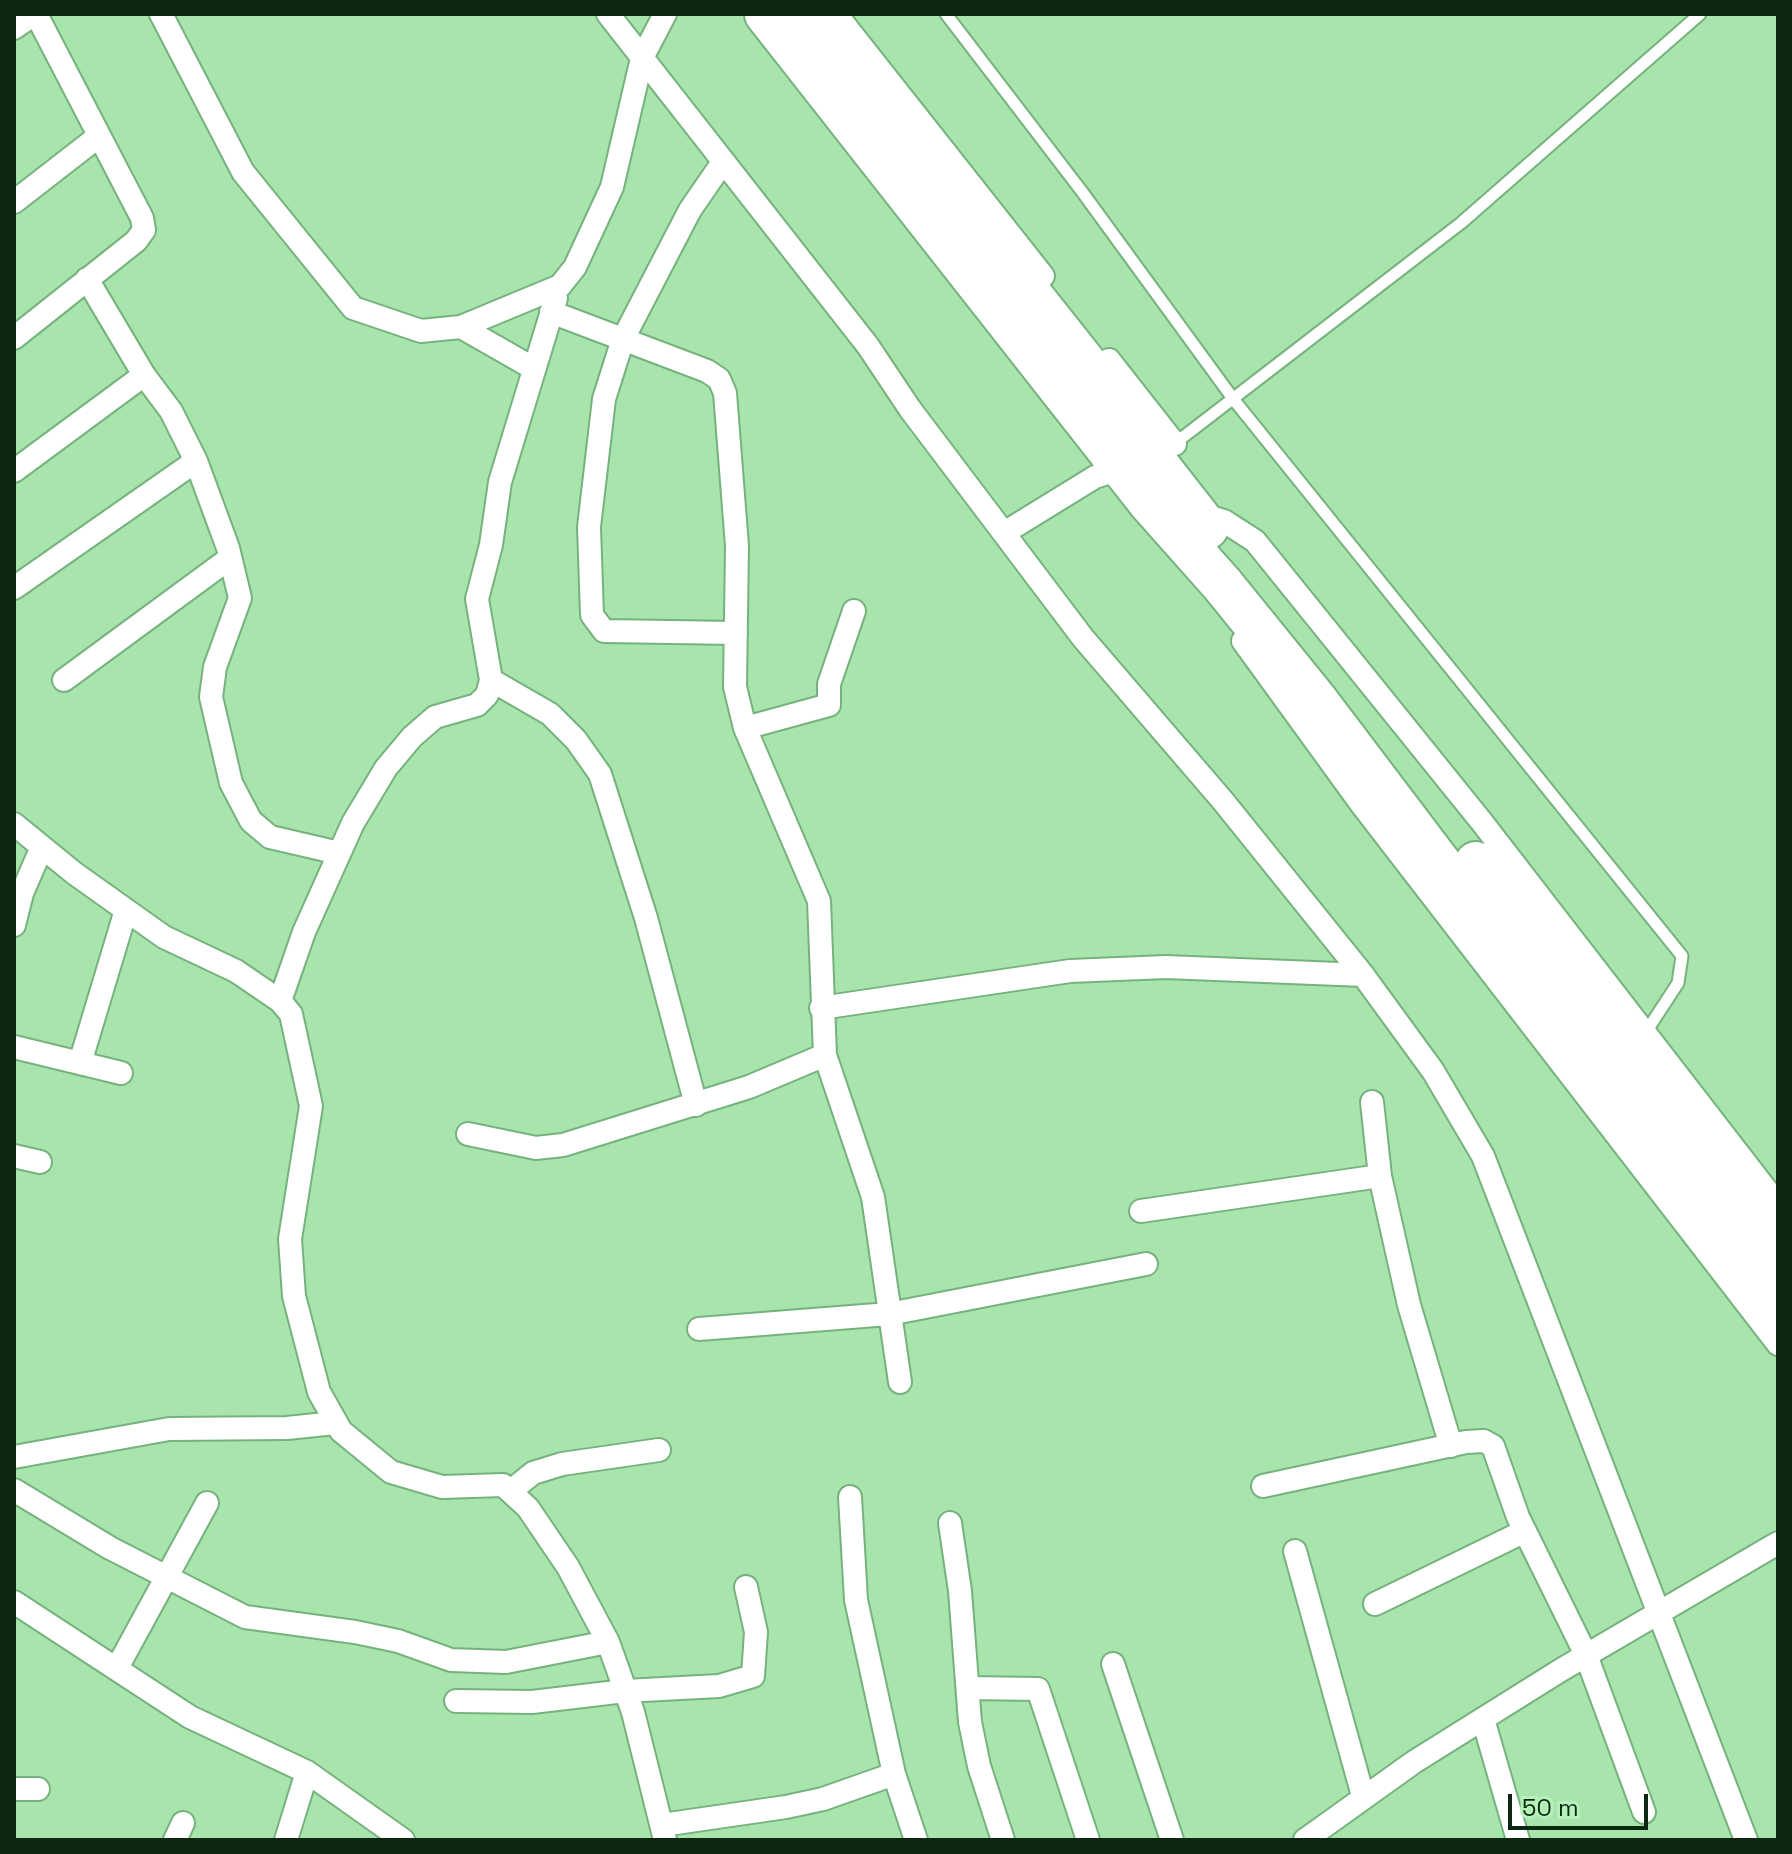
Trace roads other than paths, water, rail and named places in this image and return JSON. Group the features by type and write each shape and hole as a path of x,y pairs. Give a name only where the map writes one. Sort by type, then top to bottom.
{"highway":[{"path":"766,14 1140,461 1778,1248"},
{"path":"808,14 1104,387 1140,461 1196,513 1239,569 1316,700 1553,1013 1625,1098 1778,1305"}],"street":[{"path":"14,28 35,14 142,218 144,230 136,241 14,338"},
{"path":"161,14 243,172 353,308 421,331 461,327 560,286"},
{"path":"608,14 868,346 910,409 1083,638 1223,801 1363,975 1433,1071 1483,1156 1746,1840"},
{"path":"280,1001 304,932 339,853 386,768 412,737 435,717 477,705 487,695 491,680 477,599 491,545 500,482 560,286 575,267 612,187 642,58 665,14"},
{"path":"744,14 1140,461"},
{"path":"836,14 1140,461 1183,559 1362,805 1778,1344"},
{"path":"14,202 99,136"},
{"path":"723,162 690,210 623,339 604,399 591,513 592,615 604,631 736,633"},
{"path":"87,279 144,375 171,411 196,461 230,558 240,598 215,667 211,697 231,783 251,821 270,837 339,853"},
{"path":"551,312 707,371 719,379 725,393 737,546 735,687 745,728 819,901 825,1055 873,1197 900,1382"},
{"path":"461,327 533,368"},
{"path":"14,471 144,375"},
{"path":"14,588 196,461"},
{"path":"1004,533 1140,461"},
{"path":"1196,513 1224,521 1255,541 1481,821 1778,1205"},
{"path":"64,680 230,558"},
{"path":"745,728 829,705 829,684 854,611"},
{"path":"491,680 550,714 576,740 600,774 646,918 696,1105"},
{"path":"14,824 164,937 236,971 280,1001 296,1024 311,1106 290,1239 294,1296 315,1382 335,1423 356,1446 403,1476 442,1487 489,1484 512,1490 568,1567 608,1642 625,1691 664,1832 823,1799 894,1774"},
{"path":"14,925 22,893 42,847"},
{"path":"80,1063 126,910"},
{"path":"821,1008 1070,971 1166,967 1363,975"},
{"path":"14,1047 121,1073"},
{"path":"468,1134 550,1148 696,1105 825,1055"},
{"path":"1372,1102 1380,1176 1409,1305 1451,1446"},
{"path":"14,1156 40,1162"},
{"path":"1141,1211 1380,1176"},
{"path":"699,1329 889,1314 1146,1264"},
{"path":"14,1457 169,1429 287,1428 335,1423"},
{"path":"1263,1486 1451,1446 1484,1441 1493,1446 1525,1531 1586,1655 1644,1812"},
{"path":"512,1490 533,1473 562,1464 659,1450"},
{"path":"14,1490 110,1548 167,1574 245,1617 355,1632 398,1641 451,1660 506,1662 608,1642"},
{"path":"850,1497 856,1600 894,1774 916,1840"},
{"path":"117,1668 207,1503"},
{"path":"950,1523 970,1722 979,1766 1003,1840"},
{"path":"1375,1604 1525,1531"},
{"path":"1305,1840 1363,1796 1483,1719 1778,1543"},
{"path":"1295,1551 1363,1796"},
{"path":"456,1701 532,1702 625,1691 719,1686 753,1676 756,1632 746,1587"},
{"path":"14,1602 190,1717 307,1772 391,1836"},
{"path":"1113,1664 1172,1840"},
{"path":"968,1688 1038,1689 1088,1840"},
{"path":"1483,1719 1518,1840"},
{"path":"286,1840 307,1772"},
{"path":"14,1789 38,1789"}],"lane":[{"path":"946,14 1083,193 1234,400 1682,956 1678,983 1646,1032"},
{"path":"1140,461 1234,400 1461,223 1700,14"}]}
